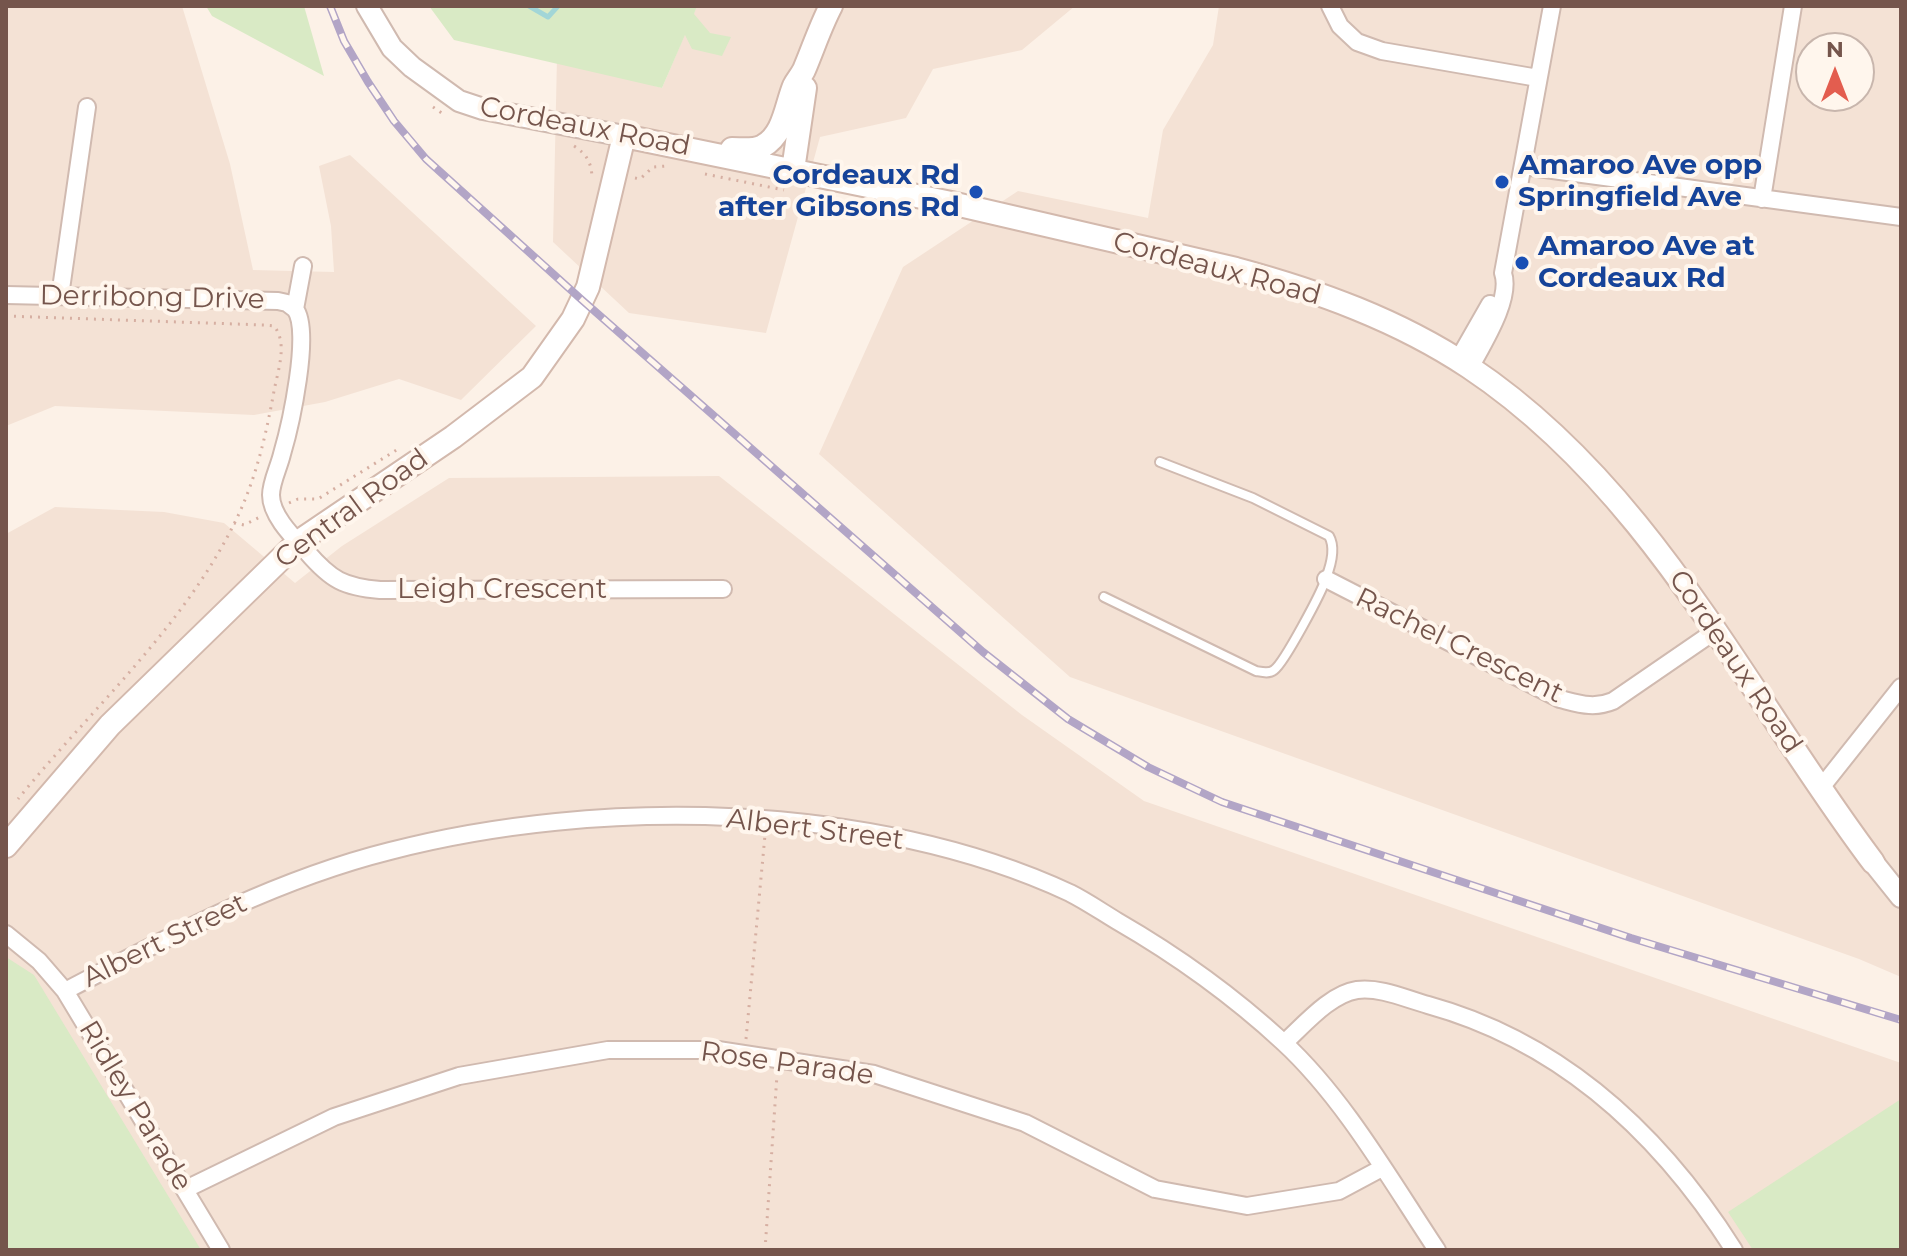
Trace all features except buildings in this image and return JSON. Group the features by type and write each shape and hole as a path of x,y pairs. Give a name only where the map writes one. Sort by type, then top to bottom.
{"main road":[{"path":"674,156 693,143 753,149 765,146 775,136 783,120 795,84 804,71 831,6"},
{"path":"792,181 805,89 804,71"},
{"name":"Cordeaux Road","path":"624,136 674,156 792,181 951,203 1277,280 1392,323 1464,364 1537,419 1589,467 1646,533 1873,862"},
{"name":"Central Road","path":"6,846 110,725 298,542 497,405 532,377 573,319 588,287 624,136"}],"street":[{"name":"Cordeaux Road","path":"367,6 392,48 422,76 459,101 483,109 624,136"},
{"path":"1330,6 1340,26 1357,42 1382,51 1538,78"},
{"path":"1464,364 1503,273 1552,6"},
{"path":"1762,199 1793,6"},
{"path":"60,296 87,107"},
{"path":"1523,166 1901,217"},
{"path":"275,509 271,496 289,428 301,353 301,317 295,309 303,266"},
{"name":"Derribong Drive","path":"6,295 278,301 295,309"},
{"name":"Leigh Crescent","path":"275,509 317,564 351,587 380,590 723,589"},
{"name":"Rachel Crescent","path":"1326,579 1560,699 1585,706 1600,706 1613,701 1715,631"},
{"path":"1820,789 1901,687"},
{"name":"Albert Street","path":"65,991 184,928 263,893 389,851 524,825 635,817 767,819 882,833 966,854 1070,894 1163,948 1284,1043 1329,1093 1437,1250"},
{"name":"Cordeaux Road","path":"1873,862 1901,897"},
{"name":"Ridley Parade","path":"6,934 39,961 65,991 221,1250"},
{"path":"1284,1043 1334,1000 1356,990 1377,991 1454,1012 1499,1030 1541,1051 1586,1081 1620,1112 1670,1162 1711,1214 1734,1250"},
{"name":"Rose Parade","path":"186,1189 334,1117 459,1076 608,1050 718,1050 874,1074 1025,1123 1155,1189 1247,1206 1339,1191 1382,1168"}],"lane":[{"path":"1104,597 1256,671 1267,672 1274,670 1284,658 1326,579 1334,549 1329,536 1253,498 1160,462"}],"path":[{"path":"640,179 653,167 674,156"},
{"path":"591,188 592,170"},
{"path":"698,172 792,181"},
{"path":"6,316 274,326 281,335 270,411 257,468 234,523 193,592 155,643 58,749 10,809"},
{"path":"234,523 244,525 298,499 318,499 400,448"},
{"path":"745,1054 767,819"},
{"path":"765,1250 778,1059"}],"shaded area":[{"path":"6,6 182,6 230,164 253,270 334,272 331,226 319,166 350,155 536,326 461,400 399,379 325,402 254,415 55,406 6,426"},
{"path":"697,6 1075,6 1022,50 933,69 906,118 820,137 766,333 629,313 553,242 557,57 662,88"},
{"path":"1219,6 1901,6 1901,977 1859,959 1070,677 819,454 903,267 1018,191 1148,218 1163,130 1213,45"},
{"path":"719,476 1022,715 1144,801 1901,1063 1901,1250 6,1250 6,534 55,507 164,512 224,523 295,583 342,546 449,478"}],"green space":[{"path":"206,6 304,6 324,76 212,16"},
{"path":"429,6 697,6 694,14 710,33 731,37 722,56 692,49 685,35 662,88 454,40"},
{"path":"6,957 34,975 201,1250 6,1250"},
{"path":"1901,1099 1901,1250 1753,1250 1728,1212"}],"waterway":[{"path":"529,6 548,17 558,6"}],"railway":[{"path":"330,6 344,41 368,82 394,121 426,159 983,652 1068,719 1148,767 1222,802 1631,938 1901,1020"}],"place":[{"name":"Amaroo Ave opp Springfield Ave","path":"1502,182"},
{"name":"Cordeaux Rd after Gibsons Rd","path":"976,192"},
{"name":"Amaroo Ave at Cordeaux Rd","path":"1522,263"}]}
